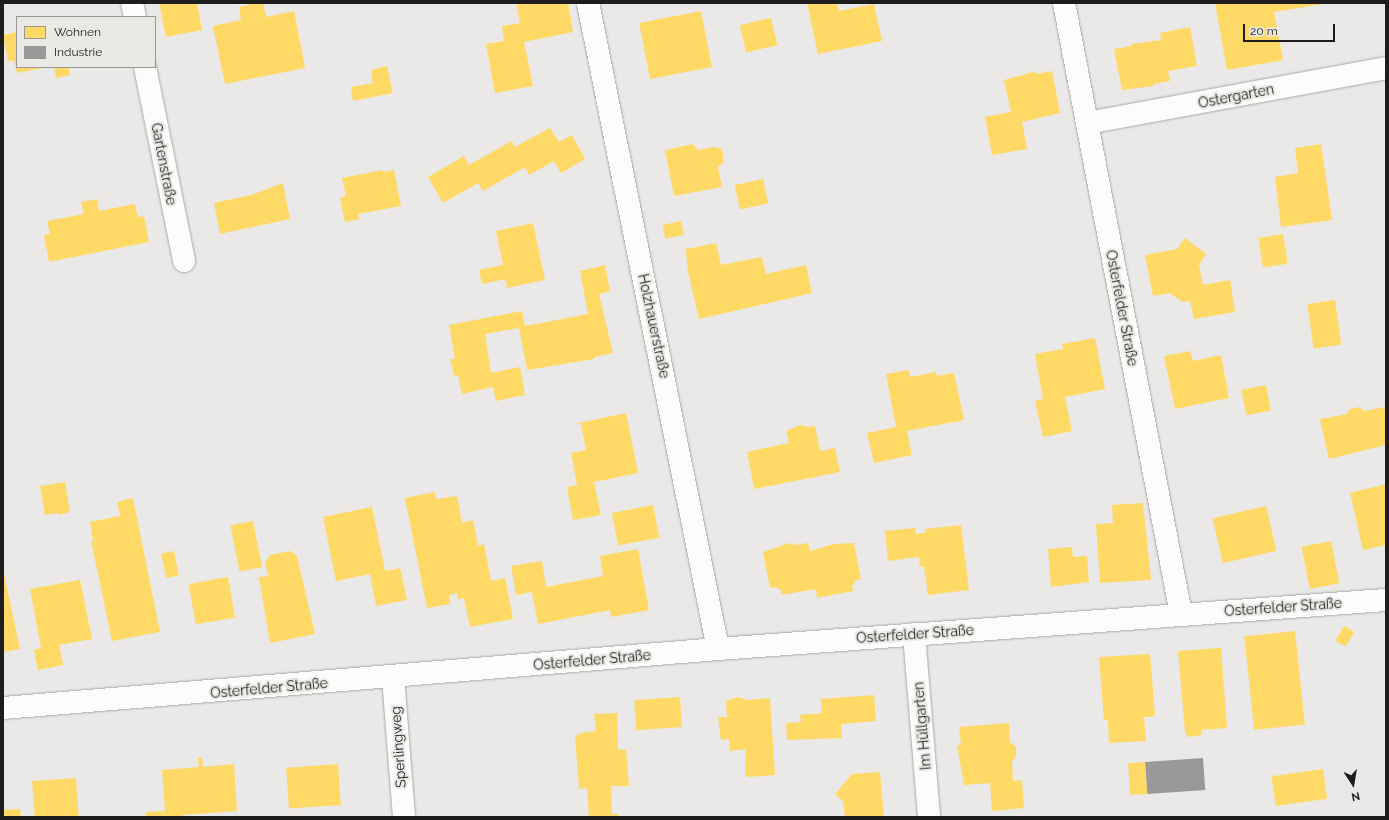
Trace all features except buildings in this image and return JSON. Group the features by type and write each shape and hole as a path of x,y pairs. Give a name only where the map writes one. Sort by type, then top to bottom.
{"street":[{"path":"132,3 135,16"},
{"name":"Holzhauerstraße","path":"588,3 718,649"},
{"name":"Osterfelder Straße","path":"1064,3 1181,614"},
{"name":"Gartenstraße","path":"145,68 184,261"},
{"name":"Ostergarten","path":"1087,124 1386,68"},
{"name":"Osterfelder Straße","path":"3,708 718,649 1386,600"},
{"name":"Im Hüllgarten","path":"914,634 929,817"},
{"name":"Sperlingweg","path":"393,677 404,817"}]}
